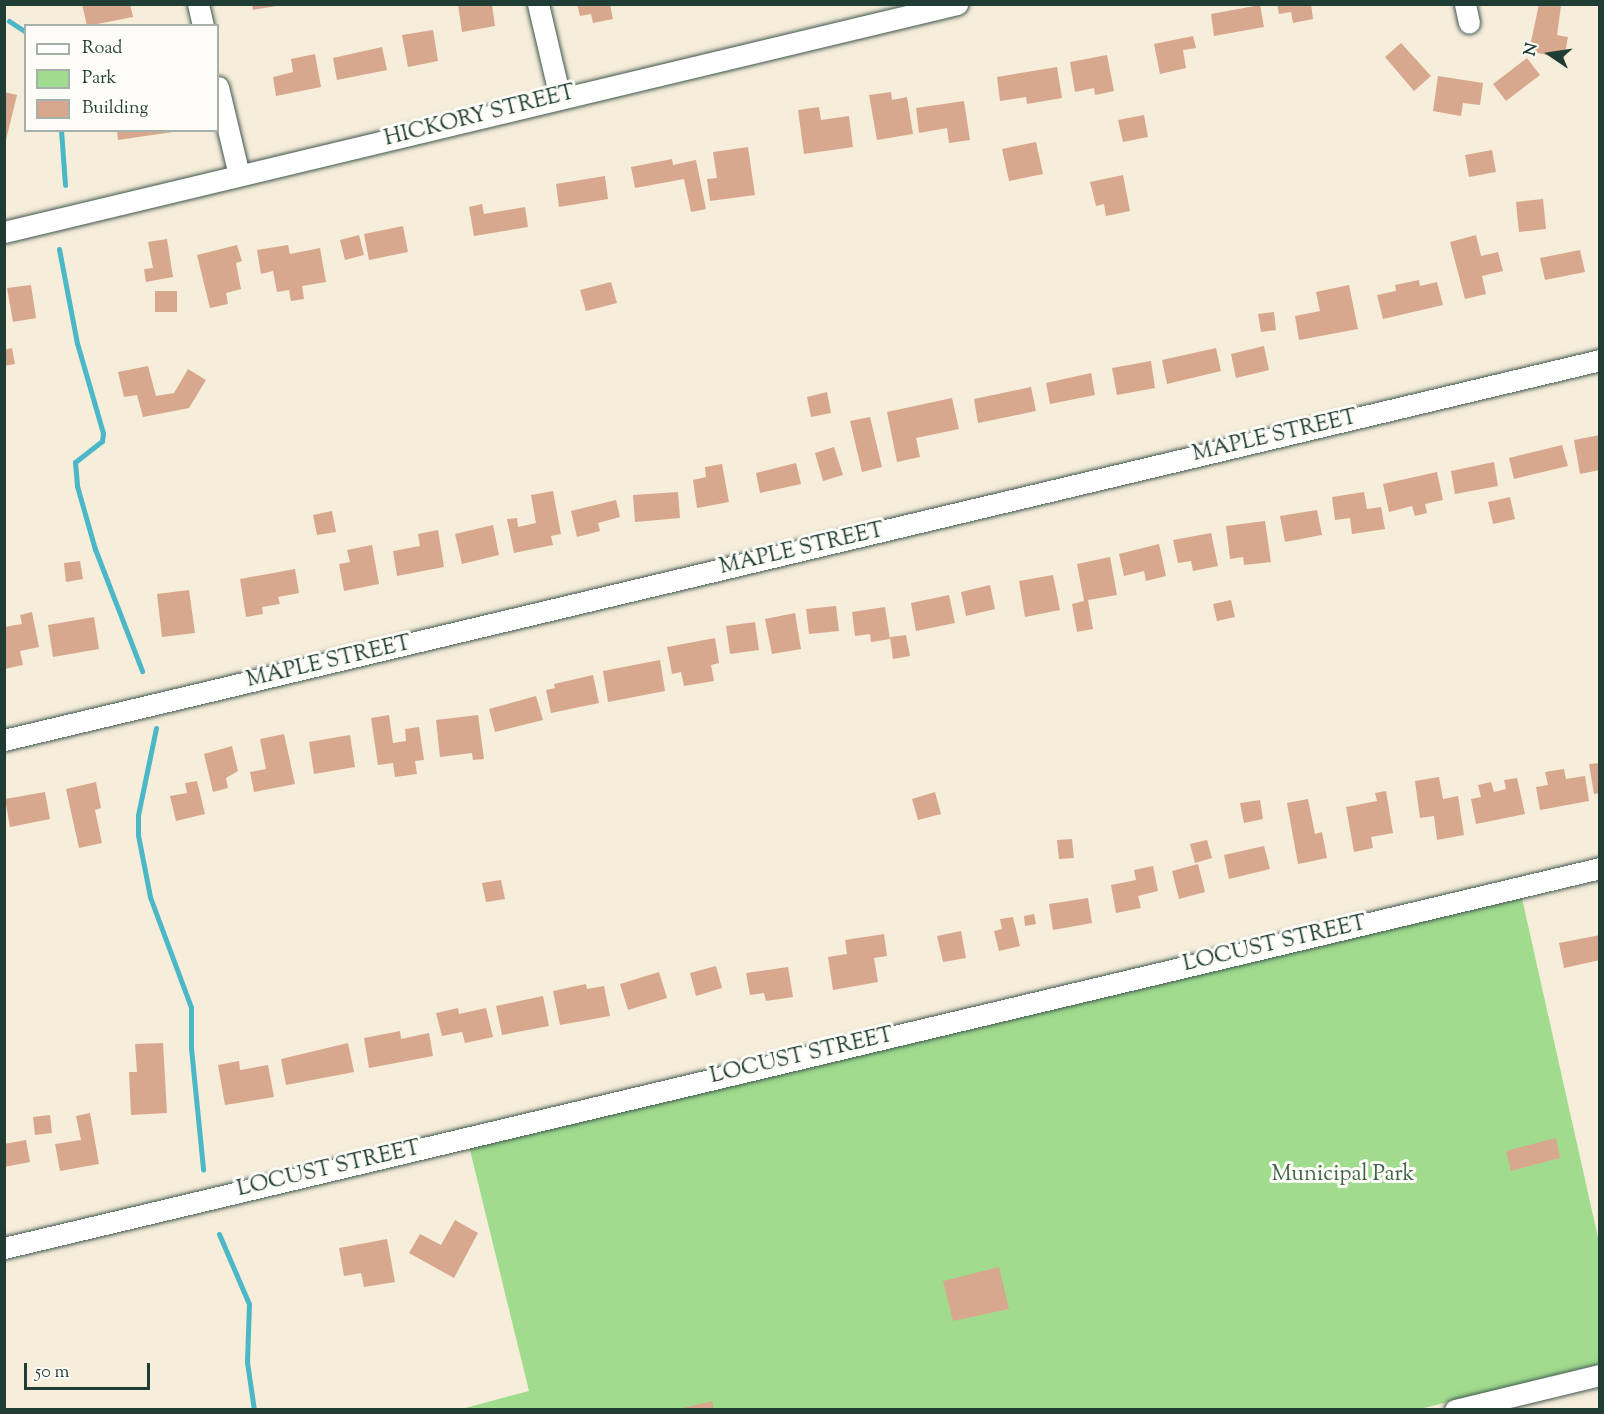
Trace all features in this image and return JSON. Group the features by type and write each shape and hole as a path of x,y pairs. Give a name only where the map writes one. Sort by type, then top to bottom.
{"street":[{"path":"198,4 203,24"},
{"path":"538,4 560,98"},
{"name":"HICKORY STREET","path":"4,232 560,98 912,9 957,4"},
{"path":"219,91 239,175"},
{"name":"MAPLE STREET","path":"4,740 1599,360"},
{"name":"LOCUST STREET","path":"4,1248 1599,868"},
{"path":"1455,1410 1599,1375"}],"green space":[{"name":"Municipal Park","path":"1521,894 1599,1242 1599,1364 1416,1410 458,1410 529,1391 469,1146"}],"building":[{"path":"82,4 130,4 133,17 87,24"},
{"path":"252,4 275,4 276,6 253,10"},
{"path":"458,4 492,5 495,26 462,32"},
{"path":"577,4 610,4 613,19 593,23 591,14 580,16"},
{"path":"1277,4 1311,4 1313,19 1293,23 1291,12 1279,14"},
{"path":"1539,4 1561,6 1557,35 1568,37 1564,59 1529,51"},
{"path":"1260,5 1264,27 1214,36 1211,14"},
{"path":"433,30 438,61 408,67 402,35"},
{"path":"1193,36 1196,48 1183,50 1186,68 1160,74 1154,44"},
{"path":"1401,43 1431,76 1414,91 1385,57"},
{"path":"382,47 387,70 337,80 333,58"},
{"path":"315,54 321,87 276,96 273,77 293,72 291,59"},
{"path":"1107,55 1114,91 1095,95 1094,88 1075,92 1070,62"},
{"path":"1527,58 1540,75 1506,101 1493,84"},
{"path":"1057,67 1062,98 1027,104 1026,97 1000,101 997,77"},
{"path":"1438,76 1483,83 1480,105 1463,103 1461,116 1433,111"},
{"path":"4,92 17,95 5,144 4,144"},
{"path":"891,92 892,100 907,97 913,134 877,140 869,95"},
{"path":"964,101 970,140 949,143 947,128 919,133 916,108"},
{"path":"819,107 821,120 849,116 853,147 804,154 798,110"},
{"path":"1144,115 1148,137 1123,142 1118,120"},
{"path":"117,132 173,132 118,140"},
{"path":"1036,142 1043,174 1009,181 1002,149"},
{"path":"748,147 755,195 710,201 707,179 717,178 713,152"},
{"path":"1492,150 1496,172 1469,177 1465,155"},
{"path":"672,159 673,165 696,160 706,209 691,212 684,179 635,188 631,167"},
{"path":"1123,175 1130,211 1106,216 1104,204 1096,206 1090,182"},
{"path":"605,176 608,199 559,207 556,184"},
{"path":"1543,199 1546,229 1519,232 1516,202"},
{"path":"482,204 484,214 525,207 528,227 474,236 469,207"},
{"path":"403,226 408,252 369,260 364,234"},
{"path":"359,235 364,255 345,260 340,240"},
{"path":"1476,235 1481,256 1498,252 1503,271 1482,276 1486,294 1465,299 1450,242"},
{"path":"167,239 173,277 146,282 144,269 153,268 148,242"},
{"path":"237,245 242,261 236,263 241,289 226,293 228,304 210,308 197,255"},
{"path":"288,245 290,254 320,248 326,282 302,286 304,299 291,301 289,290 277,292 273,271 261,274 257,250"},
{"path":"1580,250 1585,272 1545,280 1540,258"},
{"path":"1419,280 1420,286 1437,282 1443,305 1383,319 1377,295 1396,291 1395,285"},
{"path":"611,282 617,303 586,311 580,290"},
{"path":"31,285 36,318 13,322 7,288"},
{"path":"1349,285 1358,329 1299,340 1295,316 1320,311 1316,292"},
{"path":"155,291 177,291 177,312 155,312"},
{"path":"1274,312 1276,330 1261,332 1258,314"},
{"path":"1264,346 1269,370 1236,378 1231,354"},
{"path":"12,348 15,364 4,366 4,350"},
{"path":"1216,348 1221,371 1167,384 1162,360"},
{"path":"1151,361 1155,388 1117,395 1112,368"},
{"path":"148,366 156,396 174,393 188,369 206,380 189,408 143,417 137,395 124,397 118,372"},
{"path":"1091,373 1095,395 1050,404 1046,383"},
{"path":"1031,387 1036,411 978,423 974,399"},
{"path":"827,392 831,413 811,417 807,397"},
{"path":"952,398 959,429 916,438 920,457 897,462 887,412"},
{"path":"870,417 882,467 862,472 850,421"},
{"path":"1600,435 1600,470 1580,474 1574,440"},
{"path":"1562,445 1568,466 1514,479 1509,458"},
{"path":"834,447 843,475 823,481 815,453"},
{"path":"1494,462 1498,486 1455,494 1451,471"},
{"path":"796,463 801,484 760,493 756,473"},
{"path":"722,464 729,502 697,508 693,480 706,477 705,467"},
{"path":"1437,472 1443,500 1425,504 1427,513 1415,516 1412,506 1389,512 1383,484"},
{"path":"553,491 561,534 551,536 553,545 514,553 507,519 517,518 518,527 536,523 531,495"},
{"path":"678,492 680,518 635,522 633,495"},
{"path":"1364,492 1367,509 1381,507 1385,529 1352,534 1350,518 1335,520 1332,497"},
{"path":"1510,497 1515,519 1493,524 1488,502"},
{"path":"616,500 620,517 598,523 600,531 577,537 571,511"},
{"path":"1317,510 1322,535 1285,542 1280,516"},
{"path":"332,511 336,532 317,535 313,515"},
{"path":"1265,521 1271,562 1244,565 1243,557 1230,559 1226,526"},
{"path":"493,525 499,555 462,564 455,534"},
{"path":"438,530 444,567 397,576 393,551 420,546 418,534"},
{"path":"1211,533 1218,566 1193,571 1191,561 1178,563 1173,540"},
{"path":"1159,544 1166,576 1146,581 1144,571 1124,576 1119,554"},
{"path":"372,545 379,584 344,591 339,564 350,562 347,550"},
{"path":"1110,557 1117,595 1088,600 1093,629 1077,632 1072,604 1084,601 1077,564"},
{"path":"80,561 83,579 66,582 64,563"},
{"path":"295,569 299,593 278,597 280,604 262,607 263,614 246,617 240,579"},
{"path":"1053,575 1060,610 1025,617 1019,581"},
{"path":"990,585 995,609 966,616 961,592"},
{"path":"189,590 195,633 162,637 157,594"},
{"path":"949,595 955,623 916,631 911,603"},
{"path":"1231,600 1235,617 1217,621 1213,604"},
{"path":"836,606 839,631 809,634 806,609"},
{"path":"885,607 890,639 871,642 870,634 855,636 852,612"},
{"path":"32,612 39,647 20,651 23,665 4,669 4,627 22,624 20,615"},
{"path":"795,613 801,649 772,654 765,619"},
{"path":"94,617 99,649 53,657 48,625"},
{"path":"755,622 759,650 730,654 726,626"},
{"path":"906,635 910,656 893,659 890,637"},
{"path":"715,638 719,663 711,665 714,681 684,686 681,672 672,674 667,647"},
{"path":"660,660 665,691 608,702 603,671"},
{"path":"593,675 599,703 551,713 546,690 555,688 554,684"},
{"path":"536,696 543,720 495,732 489,709"},
{"path":"389,715 393,743 406,741 405,729 419,727 424,760 415,761 417,774 395,777 393,763 378,765 371,718"},
{"path":"478,715 484,759 473,760 472,753 440,757 436,720"},
{"path":"284,734 295,784 254,792 250,772 266,769 260,739"},
{"path":"350,735 355,767 314,774 309,742"},
{"path":"232,746 238,771 226,778 228,788 213,792 204,754"},
{"path":"1600,763 1600,793 1594,794 1589,764"},
{"path":"1564,769 1566,779 1585,776 1589,801 1540,810 1536,787 1548,785 1545,772"},
{"path":"1439,777 1443,799 1458,796 1464,835 1437,840 1434,816 1420,818 1415,781"},
{"path":"1517,778 1525,814 1476,824 1471,799 1481,797 1478,785 1491,782 1494,792 1506,789 1504,780"},
{"path":"197,781 205,814 176,821 170,796 187,793 185,783"},
{"path":"96,782 101,808 95,810 102,843 79,848 66,789"},
{"path":"1386,791 1393,833 1371,837 1373,848 1354,852 1346,807 1377,801 1375,793"},
{"path":"45,792 50,819 10,827 5,799"},
{"path":"935,792 941,814 918,820 912,799"},
{"path":"1308,799 1315,834 1322,832 1327,858 1298,864 1287,803"},
{"path":"1260,800 1263,819 1244,823 1240,803"},
{"path":"1072,839 1074,858 1059,859 1057,840"},
{"path":"1207,840 1212,858 1195,863 1190,844"},
{"path":"1264,846 1270,869 1229,879 1224,855"},
{"path":"1198,864 1205,892 1179,899 1172,871"},
{"path":"1153,866 1158,891 1138,896 1141,908 1116,913 1111,885 1136,880 1134,870"},
{"path":"501,880 505,899 486,902 482,883"},
{"path":"1088,898 1092,923 1053,930 1049,904"},
{"path":"1034,914 1036,924 1025,926 1024,916"},
{"path":"1013,917 1020,946 999,951 994,931 1002,929 1000,919"},
{"path":"961,931 966,958 943,962 937,936"},
{"path":"884,934 887,956 874,958 878,982 833,990 828,957 847,954 845,940"},
{"path":"1600,935 1600,960 1564,968 1559,943"},
{"path":"716,966 722,988 696,996 690,973"},
{"path":"788,967 793,997 766,1001 764,993 750,995 746,973"},
{"path":"659,972 667,998 628,1010 620,984"},
{"path":"586,984 587,989 604,986 610,1016 560,1025 553,991"},
{"path":"543,996 549,1026 502,1035 496,1006"},
{"path":"458,1008 459,1014 486,1008 493,1037 465,1043 462,1032 442,1036 436,1013"},
{"path":"400,1031 401,1039 429,1033 433,1056 369,1068 364,1038"},
{"path":"163,1043 167,1113 131,1115 129,1072 137,1072 135,1044"},
{"path":"348,1043 354,1072 286,1085 281,1059"},
{"path":"239,1061 240,1070 268,1065 274,1097 225,1105 218,1065"},
{"path":"90,1113 99,1164 60,1171 55,1144 81,1140 76,1116"},
{"path":"50,1115 52,1133 35,1135 33,1117"},
{"path":"1556,1138 1560,1158 1511,1171 1506,1151"},
{"path":"26,1140 30,1162 4,1167 4,1144"},
{"path":"455,1220 478,1233 454,1278 409,1253 420,1234 441,1245"},
{"path":"387,1239 395,1282 364,1287 361,1273 344,1276 339,1248"},
{"path":"999,1267 1009,1309 953,1321 943,1281"},
{"path":"712,1401 714,1410 679,1410 679,1409"}],"waterway":[{"path":"9,21 24,31"},
{"path":"61,132 65,185"},
{"path":"59,249 77,343 103,433 102,441 75,462 77,486 95,549 142,671"},
{"path":"156,728 138,815 138,835 150,897 191,1007 191,1048 203,1169"},
{"path":"219,1234 249,1304 247,1362 254,1410"}]}
